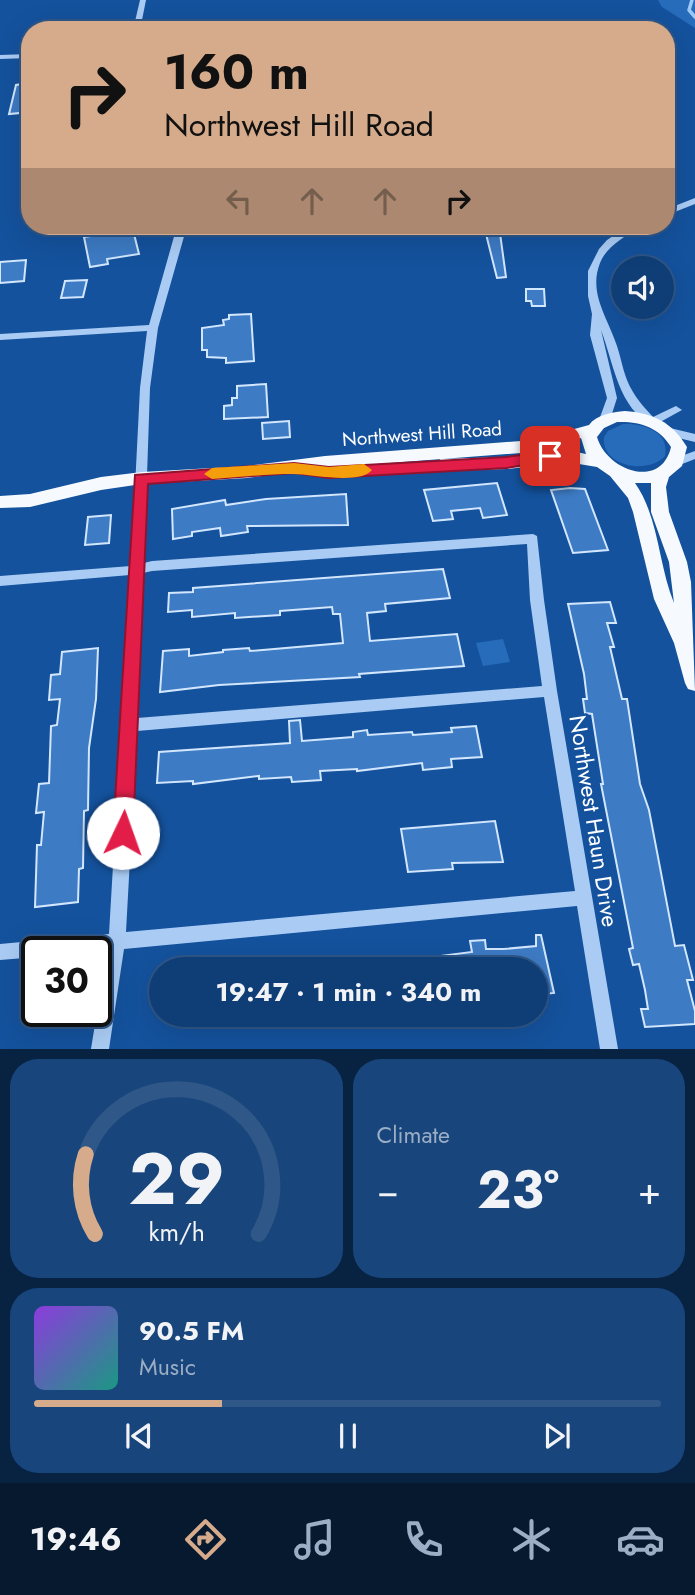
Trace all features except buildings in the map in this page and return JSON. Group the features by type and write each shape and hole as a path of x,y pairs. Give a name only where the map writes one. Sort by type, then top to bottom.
{"main road":[{"path":"617,473 640,478 661,475 677,462 679,447 670,432 651,420 626,416 599,425 589,445 599,462 617,473 636,496 663,599 684,643 695,683"},
{"name":"Northwest Hill Road","path":"0,500 25,504 113,481 534,446 599,425"},
{"name":"Northwest Hill Road","path":"294,468 329,472 507,463 567,456 599,462"},
{"path":"661,475 656,496 680,571 684,599 684,643"}],"street":[{"path":"138,21 143,0"},
{"path":"0,57 21,56"},
{"path":"675,209 695,201"},
{"path":"100,1049 117,940 145,388 153,328 179,235"},
{"path":"599,425 612,398 596,343 597,314 592,282 595,260 618,235"},
{"path":"597,314 608,335 623,385 651,420 676,410"},
{"path":"0,337 153,328"},
{"path":"670,432 695,438"},
{"path":"677,462 695,455"},
{"name":"Northwest Haun Drive","path":"137,570 152,566 533,539 537,600 550,691 608,1049"},
{"path":"0,581 137,570"},
{"path":"130,725 550,691"},
{"path":"0,953 583,898"}],"shaded area":[{"path":"658,0 695,0 695,28 662,7"},
{"path":"623,424 653,430 663,440 665,456 657,462 637,466 627,465 610,455 605,447 604,437 608,431"},
{"path":"503,639 510,662 483,666 476,643"}],"waterway":[{"path":"692,0 689,10 695,17"}],"slow traffic":[{"path":"212,474 294,468 329,472 364,470"}],"route":[{"path":"123,833 141,479 294,468 329,472 507,463 550,456"}]}
